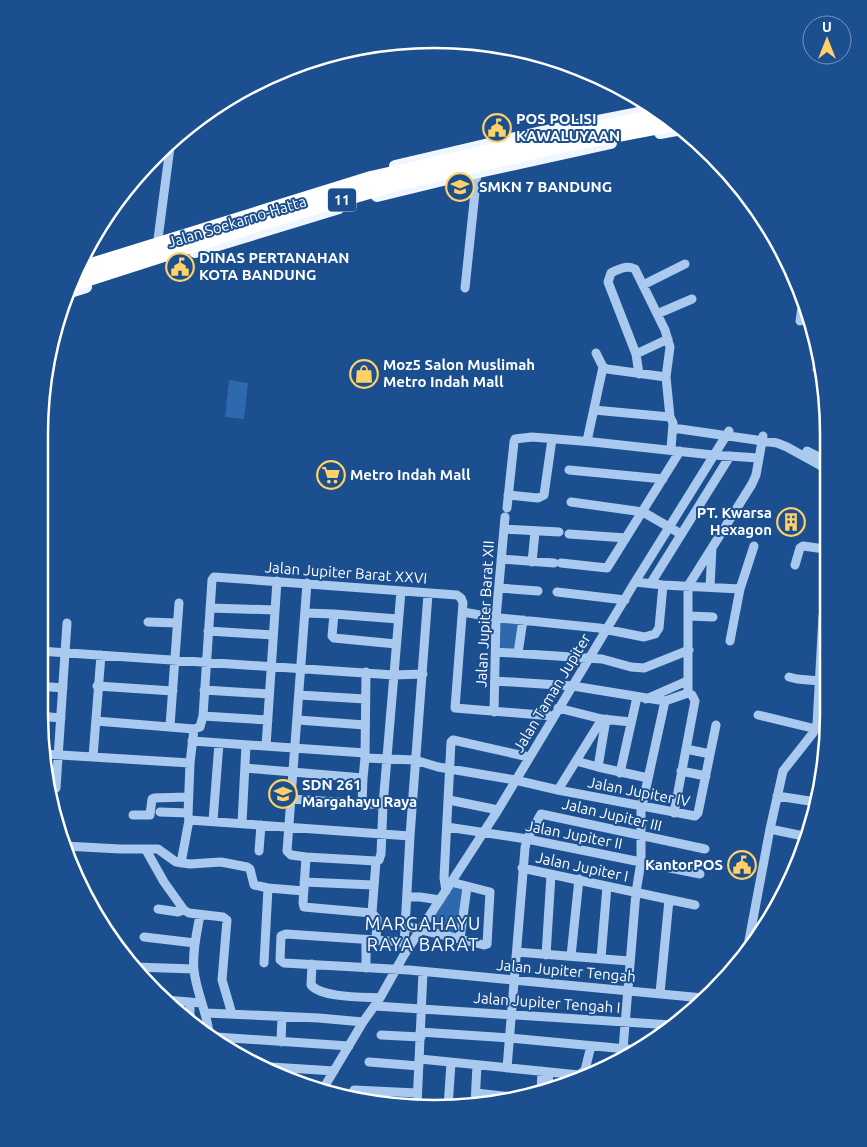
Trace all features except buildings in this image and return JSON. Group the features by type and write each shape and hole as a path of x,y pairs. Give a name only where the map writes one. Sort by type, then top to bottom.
{"highway":[{"name":"Jalan Soekarno-Hatta","path":"85,267 371,178 568,130 657,119"},
{"name":"Jalan Soekarno-Hatta","path":"79,282 286,216 400,183 565,145 658,120"},
{"path":"546,157 565,145"},
{"path":"287,199 304,199"},
{"path":"122,268 144,268"}],"main road":[{"name":"Jalan Soekarno-Hatta","path":"88,262 403,164 568,130"},
{"name":"Jalan Soekarno-Hatta","path":"75,290 367,199 477,172 618,141 674,131"}],"street":[{"path":"158,240 169,153"},
{"path":"465,288 477,172"},
{"path":"643,285 685,264"},
{"path":"501,559 606,569 663,479 675,450 666,377 670,355 668,339 635,269 623,267 611,273 608,277 610,291 636,354 640,374"},
{"path":"657,314 692,299"},
{"path":"800,320 801,315"},
{"path":"636,354 668,339"},
{"path":"590,441 605,368 596,353"},
{"path":"605,368 666,377"},
{"path":"597,408 778,441 814,458 820,463"},
{"name":"Jalan Taman Jupiter","path":"326,1084 378,1002 404,955 498,810 634,582 728,433"},
{"path":"506,508 515,438 532,437 590,441 713,455 759,458"},
{"path":"688,693 688,586 752,484 756,475 763,438"},
{"path":"508,495 538,498 544,495 552,439"},
{"path":"651,583 730,456"},
{"path":"814,458 820,459"},
{"path":"568,470 663,479"},
{"path":"571,502 643,512 681,534"},
{"name":"Jalan Jupiter Barat XII","path":"494,712 496,618 505,518"},
{"path":"504,529 558,532"},
{"path":"532,562 534,532"},
{"path":"569,534 626,538"},
{"path":"710,587 713,545"},
{"path":"730,641 740,590 754,546"},
{"path":"795,564 800,548 803,546 820,548"},
{"name":"Jalan Jupiter Barat XXVI","path":"210,608 212,580 214,577 457,596 461,598 463,603 463,612"},
{"path":"266,746 277,581"},
{"path":"634,582 740,590"},
{"path":"307,583 287,851 288,854 306,857 376,861 381,857 383,805 400,591"},
{"path":"631,722 555,712 494,712 455,708 463,612 496,618 606,630 644,637 655,634 660,628 663,585"},
{"path":"499,588 538,591"},
{"path":"557,592 624,600"},
{"path":"404,955 410,836 428,594"},
{"path":"170,726 179,603"},
{"path":"96,721 194,729 200,727 203,716 210,608 275,610"},
{"path":"306,613 398,619"},
{"path":"334,614 332,636 334,638 396,644"},
{"path":"689,616 713,617"},
{"path":"518,653 522,620"},
{"path":"148,622 177,623"},
{"path":"56,788 67,623"},
{"path":"208,631 273,635"},
{"path":"496,652 589,658 644,668 689,650"},
{"path":"48,651 394,675 423,674"},
{"path":"93,757 101,655"},
{"path":"362,805 366,672"},
{"path":"751,933 783,771 816,729 820,681 789,677"},
{"path":"495,681 573,686 665,701 688,693"},
{"path":"646,699 687,681"},
{"path":"98,686 173,692"},
{"path":"48,687 63,688"},
{"path":"204,690 269,694"},
{"path":"674,813 695,700 688,693"},
{"path":"299,695 366,699"},
{"path":"620,772 637,697"},
{"path":"381,1035 510,1038 623,1049 629,961 641,862 643,806 665,701"},
{"path":"758,715 816,729"},
{"path":"203,716 268,720"},
{"path":"48,717 61,718"},
{"path":"558,790 604,719"},
{"path":"598,768 604,719"},
{"path":"298,720 365,725"},
{"name":"Jalan Jupiter IV","path":"192,741 295,748 415,762 695,816 697,815 706,776 716,725"},
{"path":"182,863 189,816 188,797 194,729"},
{"path":"446,891 444,878 451,742 453,740 529,757"},
{"path":"213,821 219,743"},
{"path":"242,823 246,745"},
{"path":"686,749 710,754"},
{"path":"50,754 190,763"},
{"path":"576,761 598,768 648,778"},
{"path":"245,768 363,778"},
{"path":"681,771 706,776"},
{"path":"779,796 809,801"},
{"path":"133,815 150,816 152,799 154,798 188,797"},
{"path":"290,799 383,805"},
{"path":"449,800 498,810"},
{"path":"160,812 213,821 410,836"},
{"name":"Jalan Jupiter III","path":"527,840 543,813 705,849"},
{"path":"259,851 261,825"},
{"name":"Jalan Jupiter II","path":"447,827 527,840 700,874"},
{"path":"772,830 800,835"},
{"path":"507,1068 522,868 527,840"},
{"path":"71,846 158,849 170,859 182,863 221,862 247,867 250,869 254,885 268,888 373,885"},
{"path":"146,850 164,882 184,910"},
{"path":"306,857 303,903 307,908 372,912"},
{"path":"376,861 372,912 377,919 376,941"},
{"name":"Jalan Jupiter I","path":"522,868 695,905"},
{"path":"546,955 551,875"},
{"path":"571,956 579,880"},
{"path":"405,926 423,927 460,939 484,945 487,944 490,892 451,882"},
{"path":"601,958 606,886"},
{"path":"460,939 467,887"},
{"path":"264,963 268,888"},
{"path":"407,897 440,900"},
{"path":"660,993 669,900"},
{"path":"158,910 178,912 184,910 223,917 227,920 222,980 232,1014"},
{"path":"200,914 195,943 194,969 208,1026"},
{"name":"Jalan Jupiter Tengah","path":"366,941 286,934 281,936 280,958 282,962 409,970 695,997"},
{"path":"144,937 195,943"},
{"path":"366,968 366,941 404,942"},
{"path":"517,952 629,961"},
{"name":"Jalan Jupiter Tengah I","path":"312,964 311,985 316,990 378,1002 421,1008 662,1024"},
{"path":"142,967 194,969"},
{"path":"418,1099 421,972"},
{"path":"176,1001 201,1003"},
{"path":"190,1002 190,1013"},
{"path":"206,1014 282,1016 364,1022"},
{"path":"281,1042 282,1016"},
{"path":"224,1038 349,1046"},
{"path":"585,1068 591,1046"},
{"path":"369,1062 451,1062 570,1074"},
{"path":"449,1099 451,1062"},
{"path":"476,1097 477,1065"},
{"path":"280,1067 334,1070"},
{"path":"546,1072 547,1082"},
{"path":"543,1083 546,1072"},
{"path":"354,1090 418,1093"},
{"path":"476,1093 492,1095"}],"shaded area":[{"path":"229,380 248,383 244,419 225,417"},
{"path":"499,621 519,623 517,651 498,650"},
{"path":"452,885 463,888 458,934 434,929 431,920"}],"place":[{"name":"POS POLISI KAWALUYAAN","path":"497,128"},
{"name":"SMKN 7 BANDUNG","path":"460,187"},
{"name":"DINAS PERTANAHAN KOTA BANDUNG","path":"180,267"},
{"name":"Moz5 Salon Muslimah Metro Indah Mall","path":"364,374"},
{"name":"Metro Indah Mall","path":"331,475"},
{"name":"PT. Kwarsa Hexagon","path":"791,522"},
{"name":"SDN 261 Margahayu Raya","path":"283,794"},
{"name":"KantorPOS","path":"742,865"}],"district":[{"name":"MARGAHAYU RAYA BARAT","path":"423,934"}]}
